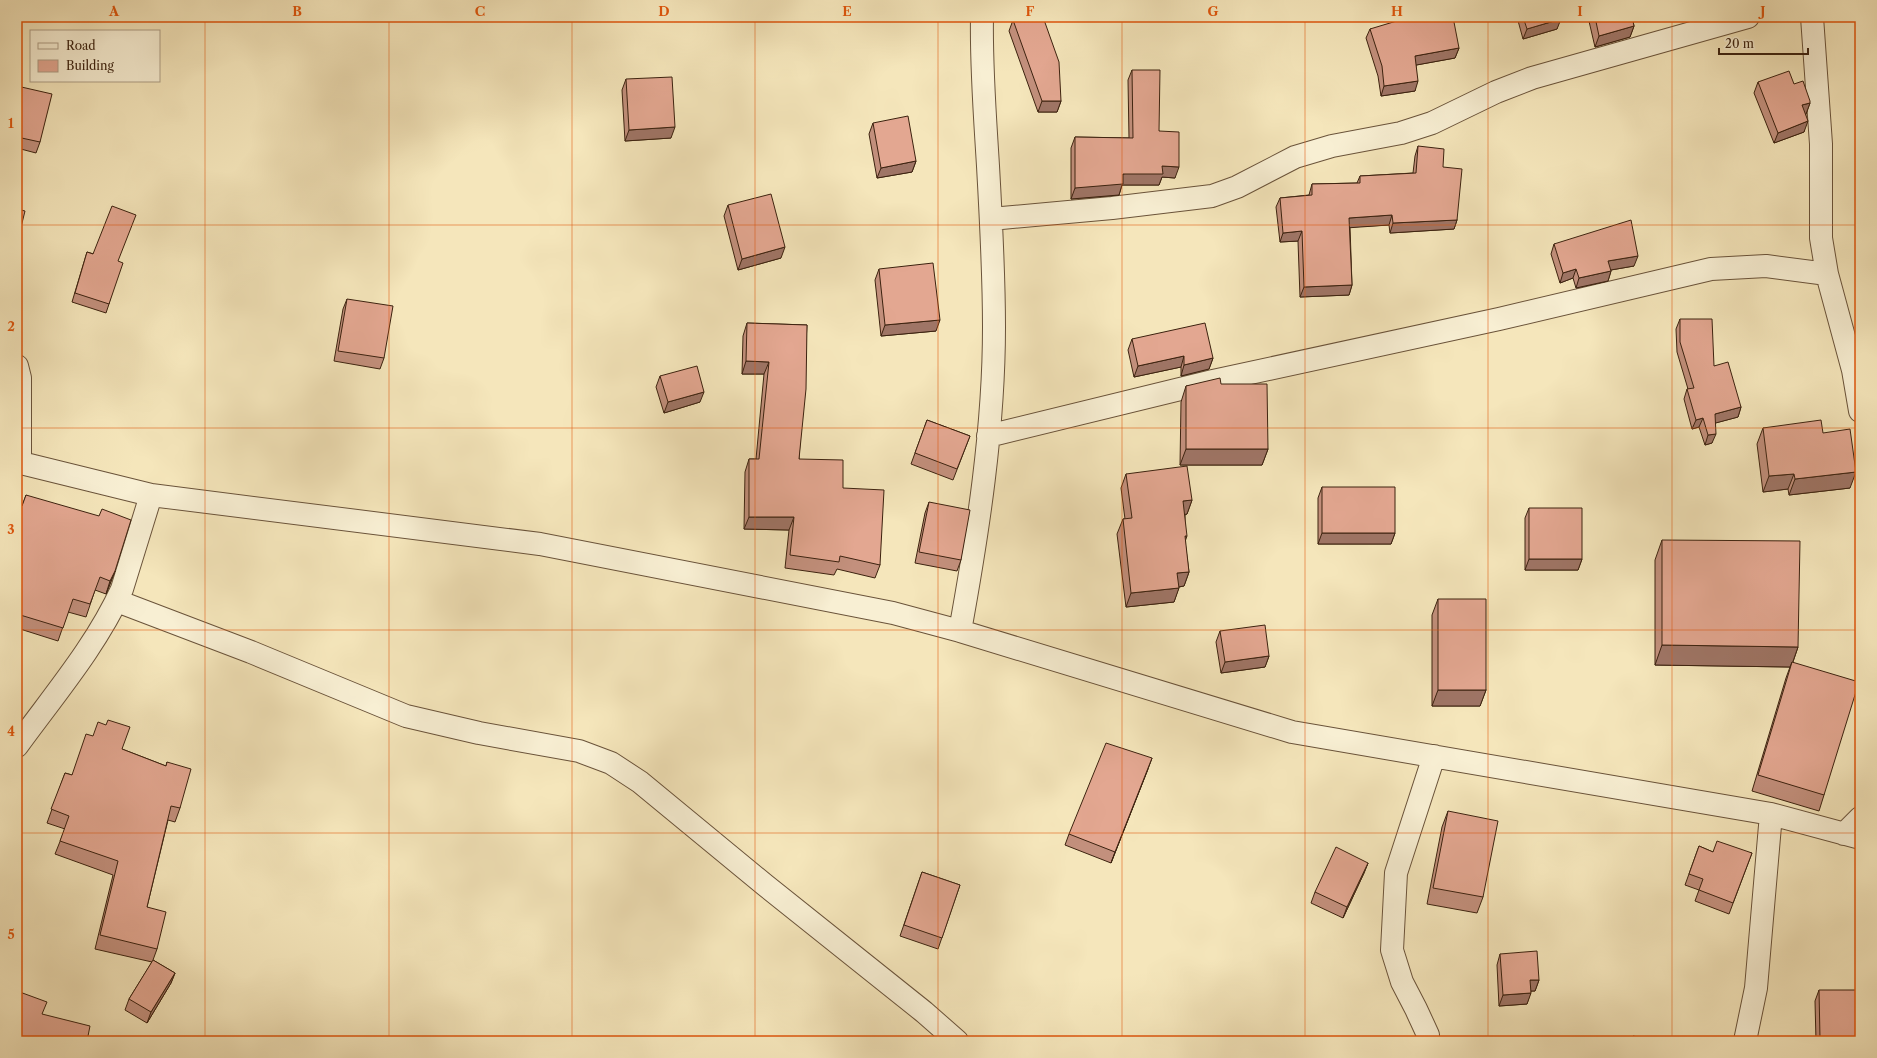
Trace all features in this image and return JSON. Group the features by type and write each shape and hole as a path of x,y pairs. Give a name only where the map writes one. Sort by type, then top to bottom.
{"street":[{"path":"960,631 982,498 988,436 994,328 991,219 983,101 982,17"},
{"path":"991,219 1112,208 1212,196 1237,187 1295,156 1332,146 1401,133 1432,123 1496,92 1532,78 1748,17"},
{"path":"1812,17 1821,144 1821,238 1827,274 1853,370 1860,411"},
{"path":"988,436 1192,386 1499,319 1711,269 1766,266 1827,274"},
{"path":"17,366 20,378 18,463 151,495 540,544 893,613 960,631 1292,732 1771,814 1852,836 1860,818"},
{"path":"17,746 84,656 117,602 151,495"},
{"path":"117,602 251,652 406,716 479,733 579,751 611,763 640,782 765,885 924,1012 957,1041"},
{"path":"1428,1041 1428,1035 1402,982 1392,950 1396,873 1434,756"},
{"path":"1745,1041 1756,988 1771,814"}],"building":[{"path":"1022,17 1043,17 1059,62 1061,101 1042,101 1013,20"},
{"path":"1410,17 1453,17 1459,48 1415,56 1418,81 1384,86 1382,66 1370,29"},
{"path":"1523,17 1560,17 1561,19 1527,29"},
{"path":"1595,17 1632,17 1634,26 1599,36"},
{"path":"1132,70 1160,70 1159,131 1179,132 1179,167 1162,166 1163,174 1123,174 1123,184 1075,188 1075,137 1133,138"},
{"path":"1789,71 1794,84 1803,81 1810,101 1810,103 1802,105 1808,121 1778,133 1758,82"},
{"path":"672,77 675,127 629,130 626,79"},
{"path":"17,86 52,94 40,142 17,137"},
{"path":"908,116 916,161 881,168 873,123"},
{"path":"1418,146 1444,149 1443,167 1462,169 1457,220 1393,223 1392,215 1349,218 1352,285 1304,287 1302,231 1283,233 1280,198 1312,195 1312,184 1360,183 1360,176 1416,173"},
{"path":"771,194 785,247 742,259 728,205"},
{"path":"112,206 136,215 118,261 123,263 109,304 75,293 87,252 93,254"},
{"path":"17,209 25,211 19,235 17,234"},
{"path":"1631,220 1638,256 1608,261 1611,271 1579,278 1576,269 1563,273 1554,244"},
{"path":"933,263 940,320 885,325 879,269"},
{"path":"347,299 393,306 384,358 338,351"},
{"path":"1680,319 1712,319 1714,366 1728,362 1741,407 1715,414 1716,434 1708,435 1703,418 1696,420 1687,389 1694,388 1680,342"},
{"path":"747,323 807,325 806,389 799,459 843,460 843,488 884,490 880,565 840,556 839,562 790,555 794,517 749,517 749,459 759,459 769,362 746,361"},
{"path":"1205,323 1213,358 1184,365 1184,356 1138,366 1132,339"},
{"path":"697,366 704,392 668,402 660,376"},
{"path":"1220,378 1221,384 1267,384 1268,449 1186,449 1186,386"},
{"path":"927,420 970,436 957,469 915,453"},
{"path":"1821,420 1823,433 1850,429 1856,472 1795,479 1794,474 1769,476 1763,428"},
{"path":"1187,466 1192,500 1183,501 1189,572 1177,573 1179,588 1131,593 1123,519 1132,518 1126,474"},
{"path":"1322,487 1395,487 1395,533 1322,533"},
{"path":"26,495 99,516 102,509 131,520 115,571 110,581 100,577 90,604 73,599 63,628 17,614 17,505 22,506"},
{"path":"929,502 970,510 961,560 919,552"},
{"path":"1529,508 1582,508 1582,559 1529,559"},
{"path":"1662,540 1800,541 1798,647 1662,645"},
{"path":"1438,599 1486,599 1486,690 1438,690"},
{"path":"1265,625 1269,656 1225,662 1220,631"},
{"path":"1792,662 1859,682 1824,795 1758,775"},
{"path":"108,720 130,727 122,749 166,766 167,762 191,769 180,808 171,806 147,907 166,912 157,949 100,935 118,861 60,841 69,816 51,809 65,773 72,775 86,734 93,736 98,722 106,725"},
{"path":"1106,743 1152,758 1115,852 1069,834"},
{"path":"1448,811 1498,821 1483,897 1433,888"},
{"path":"1717,841 1752,853 1733,903 1699,890 1703,879 1689,874 1699,846 1713,852"},
{"path":"1336,847 1368,863 1347,907 1315,892"},
{"path":"922,872 960,885 942,938 904,925"},
{"path":"1537,951 1539,980 1530,980 1531,993 1503,995 1500,954"},
{"path":"153,960 175,973 151,1012 129,999"},
{"path":"1819,990 1860,990 1860,1038 1820,1038"},
{"path":"17,991 47,1002 42,1014 90,1026 87,1041 17,1041"},
{"path":"1633,1036 1659,1041 1632,1041"}]}
